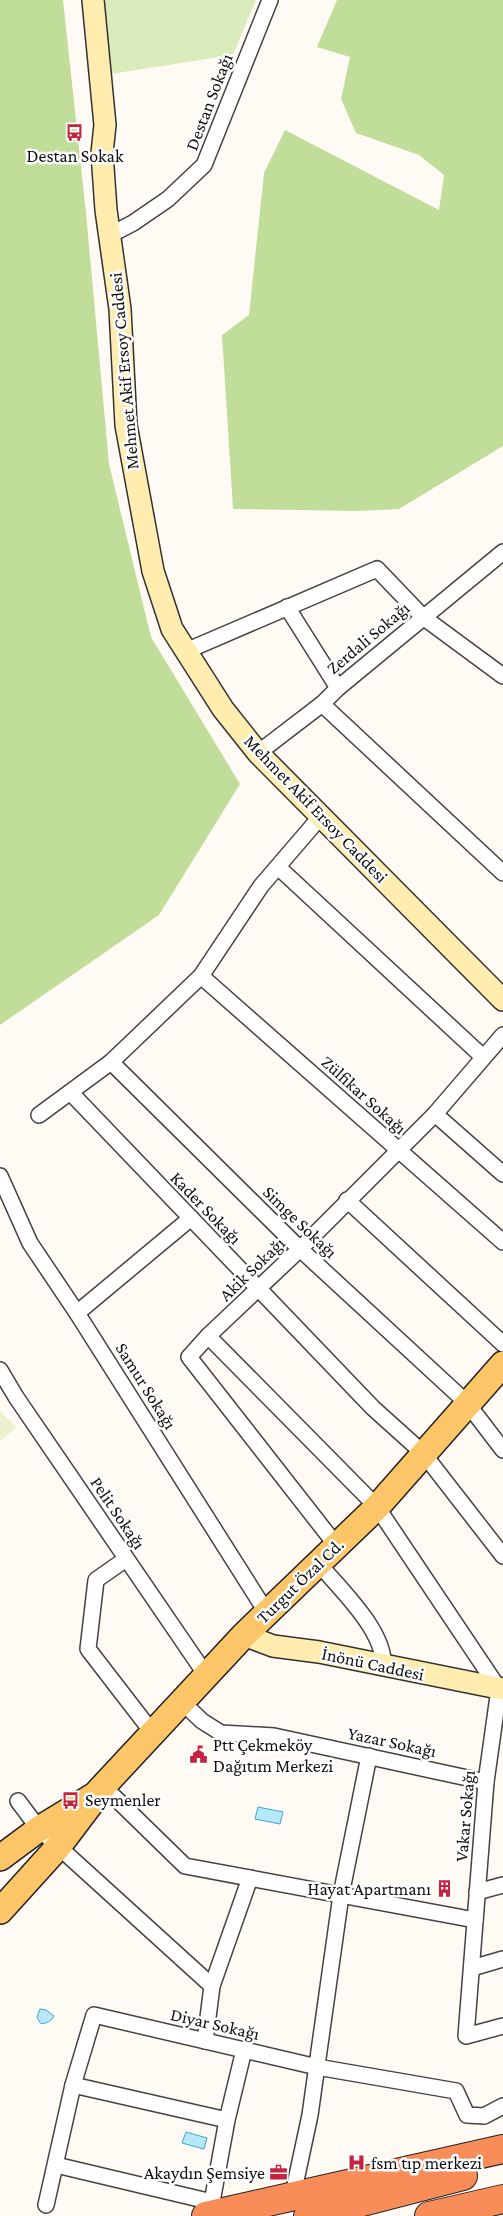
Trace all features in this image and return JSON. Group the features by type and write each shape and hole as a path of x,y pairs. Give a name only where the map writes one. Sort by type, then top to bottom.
{"highway":[{"path":"209,2209 503,2149"},
{"path":"308,2216 503,2165"},
{"path":"428,2216 503,2199"}],"main road":[{"name":"Turgut Özal Cd.","path":"0,1911 58,1847 89,1808 99,1791 152,1732 244,1635 377,1507 503,1364"},
{"name":"Turgut Özal Cd.","path":"0,1858 39,1829 99,1791"}],"street":[{"name":"Mehmet Akif Ersoy Caddesi","path":"93,0 105,125 102,153 120,309 126,425 153,571 172,630 223,709 258,753 322,815 503,1000"},
{"name":"Destan Sokağı","path":"110,234 133,223 168,199 204,165 270,0"},
{"name":"Zerdali Sokağı","path":"258,753 322,704 338,688 503,552"},
{"path":"186,651 377,569 423,617 503,676"},
{"path":"287,607 338,688"},
{"path":"322,704 503,873"},
{"path":"39,1115 112,1062 201,976 261,886 322,815"},
{"path":"278,867 483,1057"},
{"name":"Zülfikar Sokağı","path":"201,976 503,1242"},
{"name":"Akik Sokağı","path":"336,1545 189,1357 208,1336 300,1249 435,1114 503,1035"},
{"name":"Simge Sokağı","path":"112,1062 300,1249 467,1404 503,1450"},
{"name":"Kader Sokağı","path":"70,1093 373,1408 423,1453 503,1556"},
{"path":"435,1114 503,1174"},
{"name":"Samur Sokağı","path":"0,1176 30,1243 77,1313 267,1613"},
{"path":"347,1200 503,1344"},
{"path":"77,1313 191,1218"},
{"path":"208,1336 377,1507 501,1689"},
{"name":"Pelit Sokağı","path":"0,1370 206,1676"},
{"path":"126,1559 96,1580 88,1649 152,1732"},
{"path":"319,1564 367,1622 384,1653 383,1666"},
{"name":"İnönü Caddesi","path":"244,1635 273,1646 319,1652 501,1689"},
{"name":"Vakar Sokağı","path":"501,1689 486,1782 466,2036 503,2026"},
{"name":"Yazar Sokağı","path":"182,1702 202,1721 221,1733 274,1736 486,1782"},
{"path":"295,2185 310,2115 341,1895 369,1756"},
{"path":"99,1791 185,1866 475,1920"},
{"path":"18,1801 39,1829 212,1986"},
{"path":"205,2041 212,1986 250,1878"},
{"path":"477,1892 503,1885"},
{"path":"472,1968 503,1959"},
{"name":"Diyar Sokağı","path":"46,2205 73,2085 94,2015 316,2067 456,2091 467,2115 484,2116 503,2106"},
{"path":"56,2166 209,2209 227,2120 244,2050"},
{"path":"73,2085 227,2120"}],"green space":[{"path":"0,0 63,0 86,213 109,464 151,637 240,784 159,915 0,1025"},
{"path":"99,0 256,0 233,55 104,75"},
{"path":"337,0 503,0 503,446 399,509 357,511 233,509 222,335 249,315 264,173 285,130 439,210 444,175 419,155 356,133 341,99 350,57 317,47"},
{"path":"0,1411 16,1427 0,1442"}],"water":[{"path":"258,1807 283,1812 280,1824 255,1819"},
{"path":"40,2009 46,2010 54,2016 53,2018 46,2023 40,2023 37,2017"},
{"path":"186,2132 207,2138 204,2149 182,2143"}],"place":[{"name":"Destan Sokak","path":"75,133"},
{"name":"Ptt Çekmeköy Dağıtım Merkezi","path":"199,1755"},
{"name":"Seymenler","path":"71,1800"},
{"name":"Hayat Apartmanı","path":"445,1889"},
{"name":"fsm tıp merkezi","path":"357,2163"},
{"name":"Akaydın Şemsiye","path":"279,2173"}]}
